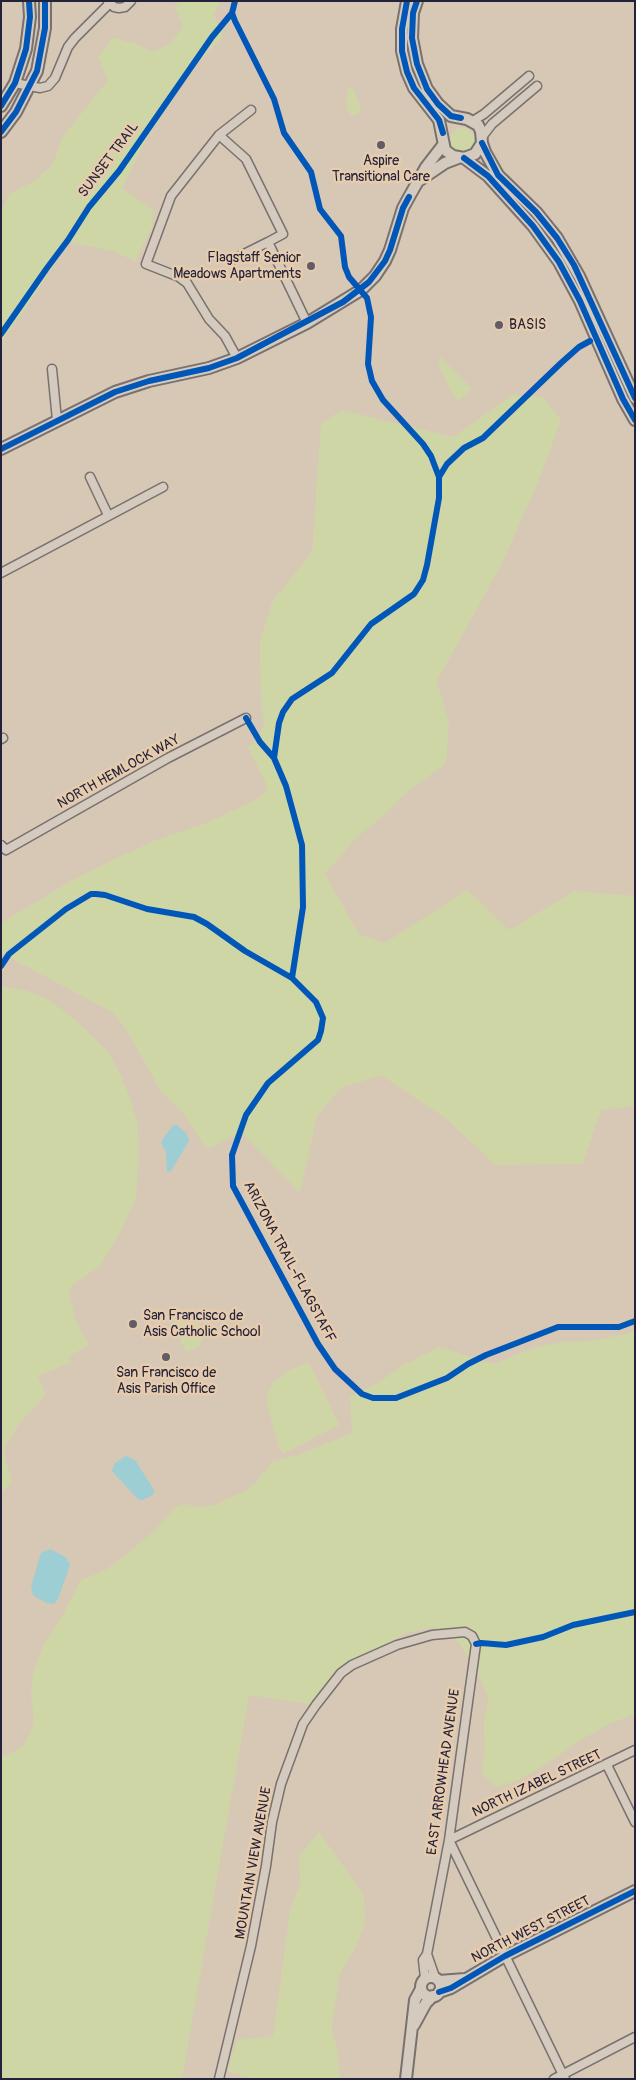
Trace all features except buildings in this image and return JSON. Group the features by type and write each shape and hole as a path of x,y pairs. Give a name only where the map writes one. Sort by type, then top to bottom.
{"street":[{"path":"1,106 15,83 28,40 29,1"},
{"path":"1,132 16,112 37,71 42,48 46,1"},
{"path":"15,83 29,87 45,88 51,83 68,48 82,30 109,2 120,8 125,7 131,1"},
{"path":"1,450 119,390 209,368 237,358 307,322 361,290 375,276 390,250 403,208 426,167 438,154 443,145 443,133 439,120 414,88 407,72 402,51 402,30 407,1"},
{"path":"417,1 413,13 412,38 417,64 427,89 438,104 451,116 473,121 478,125 482,140 498,175 541,218 557,238 574,265 635,398"},
{"path":"473,121 529,76"},
{"path":"419,181 445,162 475,154 492,124 537,86"},
{"path":"237,358 225,336 209,318 187,283 179,277 146,264 171,196 219,135 251,110"},
{"path":"443,133 450,122 461,118"},
{"path":"219,135 246,159 283,234 232,260"},
{"path":"443,145 449,154 461,158 488,176 534,226 559,262 580,301 623,399 635,420"},
{"path":"268,242 307,322"},
{"path":"52,369 57,420"},
{"path":"90,477 108,515"},
{"path":"1,572 163,487"},
{"name":"NORTH HEMLOCK WAY","path":"3,848 168,758 246,718"},
{"name":"EAST ARROWHEAD AVENUE","path":"432,1635 465,1632 472,1636 476,1644 449,1840 427,1954 433,1979"},
{"name":"MOUNTAIN VIEW AVENUE","path":"219,2079 251,1946 280,1784 303,1724 336,1680 352,1665 397,1646 432,1635"},
{"name":"NORTH IZABEL STREET","path":"449,1840 635,1750"},
{"path":"607,1765 635,1822"},
{"path":"449,1840 564,2076"},
{"name":"NORTH WEST STREET","path":"436,1994 506,1956 635,1891"},
{"path":"406,2079 415,2000 421,1989 422,1981 433,1979 440,1984 436,1994 426,2003 413,2026"},
{"name":"NORTH WEST STREET","path":"433,1979 465,1979"},
{"path":"421,1989 425,1995 436,1994"},
{"path":"554,2079 564,2076 635,2038"}],"green space":[{"path":"179,1 220,1 214,15 223,37 200,60 170,102 145,142 122,188 153,210 152,228 135,261 112,251 69,242 24,311 1,342 1,212 9,194 33,182 53,164 62,138 108,80 98,57 113,38 136,44 154,52 171,43 183,27 175,7"},
{"path":"352,87 361,107 359,113 350,115 347,110 347,89"},
{"path":"462,128 470,132 474,140 470,148 462,152 454,148 450,140 454,132"},
{"path":"440,356 472,389 459,400 454,397 439,366"},
{"path":"513,395 543,397 561,420 539,480 501,565 437,681 449,723 446,763 405,794 382,817 357,837 325,874 359,934 385,943 467,890 509,930 575,891 635,896 635,1106 601,1110 583,1164 495,1165 447,1119 381,1075 341,1088 317,1116 300,1193 241,1132 211,1148 205,1147 185,1115 160,1090 126,1029 112,1012 1,953 1,923 71,881 119,857 158,839 205,824 259,798 266,791 266,784 248,747 254,743 262,730 264,722 261,701 260,642 272,602 312,552 321,423 342,410 453,437"},
{"path":"1,986 28,991 49,1000 73,1018 108,1052 120,1073 130,1099 137,1122 139,1146 136,1198 121,1231 100,1266 71,1286 69,1295 76,1321 89,1345 69,1356 70,1363 38,1376 46,1395 20,1423 6,1444 4,1454 12,1482 1,1493"},
{"path":"174,1312 195,1315 204,1335 199,1346 186,1352 173,1325 175,1324 170,1314"},
{"path":"635,1332 635,1714 609,1724 579,1741 548,1763 519,1780 496,1787 481,1773 485,1752 484,1724 488,1697 476,1668 459,1643 434,1627 406,1633 376,1650 316,1705 249,1695 182,2079 1,2079 1,1755 4,1756 21,1748 30,1734 34,1718 31,1697 33,1673 43,1645 59,1622 81,1580 105,1570 123,1557 152,1533 177,1506 185,1504 203,1507 215,1505 245,1491 255,1483 273,1461 298,1455 352,1433 350,1397 379,1382 402,1366 439,1347 494,1364 533,1348 561,1342 589,1341"},
{"path":"309,1362 339,1425 283,1454 279,1447 267,1404 267,1395 272,1384 289,1370"},
{"path":"319,1832 364,1895 365,1923 355,1949 340,1973 332,2027 338,2055 340,2078 252,2079 227,2071 237,2040 273,2036 290,1910 300,1884 299,1856"}],"water":[{"path":"173,1125 177,1125 187,1134 189,1141 171,1171 167,1172 166,1153 161,1142"},
{"path":"126,1456 135,1460 154,1490 153,1495 139,1500 112,1471 115,1463"},
{"path":"50,1549 66,1557 70,1565 58,1599 54,1604 46,1603 33,1595 31,1587 41,1553"}],"cycle path":[{"path":"1,106 15,83 26,49 30,17 29,1"},
{"path":"1,132 16,112 37,71 45,28 45,1"},
{"name":"SUNSET TRAIL","path":"1,334 68,240 89,207 119,171 212,37 232,13 235,1"},
{"path":"407,1 402,29 402,51 407,72 414,88 439,120 443,133"},
{"path":"417,1 413,13 412,38 417,64 427,89 438,104 451,116 461,118"},
{"path":"232,13 274,99 284,133 311,172 320,209 341,236 345,267 349,277 367,298 371,317 368,364 372,381 383,400 423,444 431,456 439,477"},
{"path":"482,143 498,175 536,212 557,238 574,265 635,398"},
{"path":"464,158 488,176 533,226 559,262 580,301 623,399 635,420"},
{"path":"1,449 115,392 149,381 209,368 237,358 343,302 369,282 385,261 403,208 409,197"},
{"path":"274,758 279,723 283,712 292,699 332,673 371,624 414,594 423,580 439,498 439,477 447,464 464,448 483,438 561,363 579,347 590,341"},
{"path":"246,718 260,742 274,758 286,786 302,845 303,907 292,978"},
{"name":"ARIZONA TRAIL-FLAGSTAFF","path":"1,966 9,954 66,909 91,894 105,895 147,909 194,917 245,951 292,978 316,1002 323,1018 318,1040 268,1083 246,1115 232,1155 233,1186 318,1344 335,1369 362,1394 373,1398 396,1398 447,1378 486,1355 558,1327 619,1327 635,1321"},
{"path":"476,1644 506,1645 543,1637 573,1625 635,1612"},
{"path":"439,1992 451,1988 505,1956 635,1891"}],"place":[{"name":"Aspire Transitional Care","path":"381,145"},
{"name":"Flagstaff Senior Meadows Apartments","path":"311,266"},
{"name":"BASIS","path":"499,325"},
{"name":"San Francisco de Asis Catholic School","path":"133,1324"},
{"name":"San Francisco de Asis Parish Office","path":"166,1357"}]}
